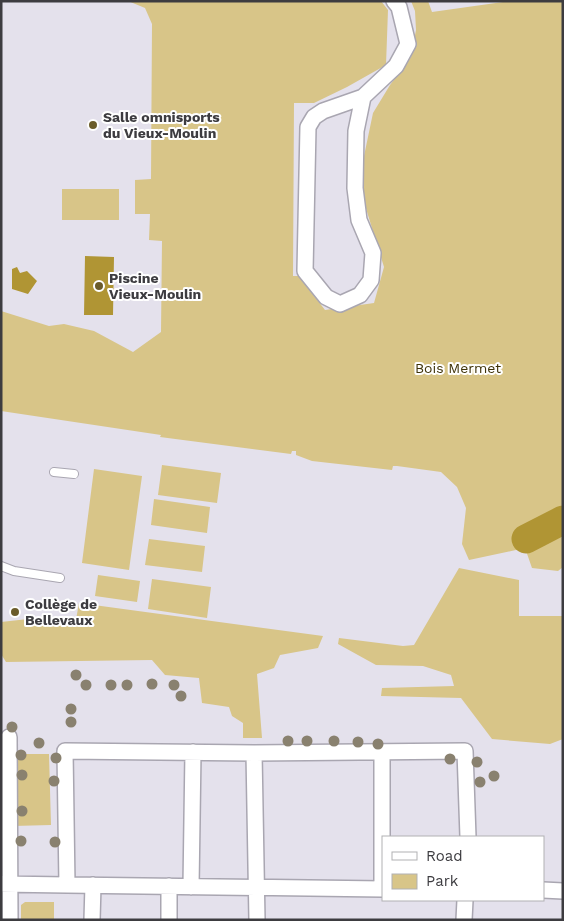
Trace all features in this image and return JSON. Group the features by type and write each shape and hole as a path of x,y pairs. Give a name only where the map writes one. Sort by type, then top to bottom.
{"street":[{"path":"363,97 356,131 355,188 359,220 373,253 371,280 360,295 340,304 326,297 305,271 308,127 314,117 323,111 363,97 396,66 408,44 399,7 394,1"},
{"path":"9,737 6,884 10,920"},
{"path":"66,885 65,751 254,753 465,752 468,836"},
{"path":"191,886 193,752"},
{"path":"6,884 382,889 382,752"},
{"path":"254,753 256,920"},
{"path":"92,920 93,885"},
{"path":"168,886 169,920"},
{"path":"544,890 563,890"},
{"path":"464,920 465,901"}],"lane":[{"path":"54,472 74,474"},
{"path":"1,566 14,571 60,578"}],"green space":[{"name":"Bois Mermet","path":"128,1 381,1 388,10 386,65 314,103 294,103 293,276 299,276 325,310 374,303 384,267 364,202 364,156 373,113 390,85 411,57 416,30 415,11 411,1 428,1 432,12 510,1 563,1 563,567 558,571 532,568 525,548 469,560 462,544 466,508 457,487 441,472 397,466 393,466 392,470 312,461 296,455 296,451 292,451 291,454 160,437 161,435 1,411 1,311 49,326 64,324 94,331 133,352 161,332 162,241 149,240 150,214 135,214 135,180 151,179 152,24 145,8"},
{"path":"62,189 119,189 119,220 62,220"},
{"path":"162,465 221,473 217,503 158,495"},
{"path":"94,469 142,476 129,570 82,563"},
{"path":"154,499 210,507 207,533 151,525"},
{"path":"149,539 205,546 202,572 145,565"},
{"path":"459,568 519,580 519,616 563,616 563,739 550,744 492,739 461,698 381,696 382,688 454,686 451,675 423,666 376,665 338,644 339,638 403,646 414,645"},
{"path":"98,575 140,581 137,602 95,596"},
{"path":"152,579 211,587 207,618 148,609"},
{"path":"79,603 323,636 318,648 280,655 274,668 257,674 262,738 243,738 243,723 232,716 229,707 202,703 199,678 165,675 152,660 6,662 1,654 1,622 28,619 75,625"},
{"path":"12,754 49,754 51,825 13,826"},
{"path":"25,902 54,902 54,920 21,920 21,905"}],"shaded area":[{"name":"Piscine Vieux-Moulin","path":"85,256 114,257 113,315 84,315"},
{"path":"17,267 20,273 27,271 37,281 28,294 12,289 12,269"}],"waterway":[{"path":"526,539 563,520"}],"place":[{"name":"Salle omnisports du Vieux-Moulin","path":"93,125"},
{"name":"Piscine Vieux-Moulin","path":"99,286"},
{"name":"Collège de Bellevaux","path":"15,612"}]}
